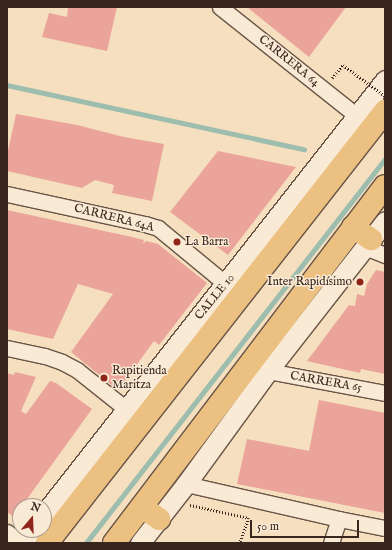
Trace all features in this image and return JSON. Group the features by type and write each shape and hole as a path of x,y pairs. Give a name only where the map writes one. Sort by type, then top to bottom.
{"main road":[{"name":"CALLE 10","path":"47,543 111,444 242,296 344,148 385,112"},
{"path":"114,543 150,513 353,227 385,186"},
{"path":"353,227 368,243"}],"street":[{"name":"CARRERA 64","path":"220,7 357,116"},
{"name":"CALLE 10","path":"52,506 111,444 126,409 226,284 344,148 357,116 385,80"},
{"name":"CARRERA 64A","path":"7,194 158,228 226,284"},
{"path":"140,543 150,513 186,484 268,372 385,221"},
{"path":"368,243 385,255"},
{"path":"7,348 44,356 62,362 82,374 126,409"},
{"name":"CARRERA 65","path":"268,372 385,393"},
{"path":"186,484 385,528"},
{"path":"330,543 339,519"},
{"path":"7,532 21,543"}],"path":[{"path":"332,78 343,65 385,96"},
{"path":"190,504 249,518 240,543"}],"building":[{"path":"68,7 117,7 107,51 42,37 49,13 67,17"},
{"path":"247,7 346,7 309,57"},
{"path":"16,114 77,125 124,137 164,144 152,201 112,193 114,185 95,180 82,188 7,171 7,155"},
{"path":"218,151 296,167 228,255 170,212"},
{"path":"7,210 144,240 143,244 146,241 158,244 207,283 159,345 154,341 118,390 71,352 113,294 78,284 53,339 7,329"},
{"path":"376,270 385,272 385,374 361,369 360,373 307,361 349,305 355,306 357,294 364,296 367,284"},
{"path":"15,372 36,377 21,411 26,414 50,381 56,383 92,409 28,498 12,498 12,516 7,512 7,373 14,375"},
{"path":"319,400 385,413 385,513 237,484 247,439 309,451"}],"waterway":[{"path":"7,85 304,149"},
{"path":"86,543 385,159"}],"place":[{"name":"La Barra","path":"177,242"},
{"name":"Inter Rapidísimo","path":"360,282"},
{"name":"Rapitienda Maritza","path":"104,378"}]}
